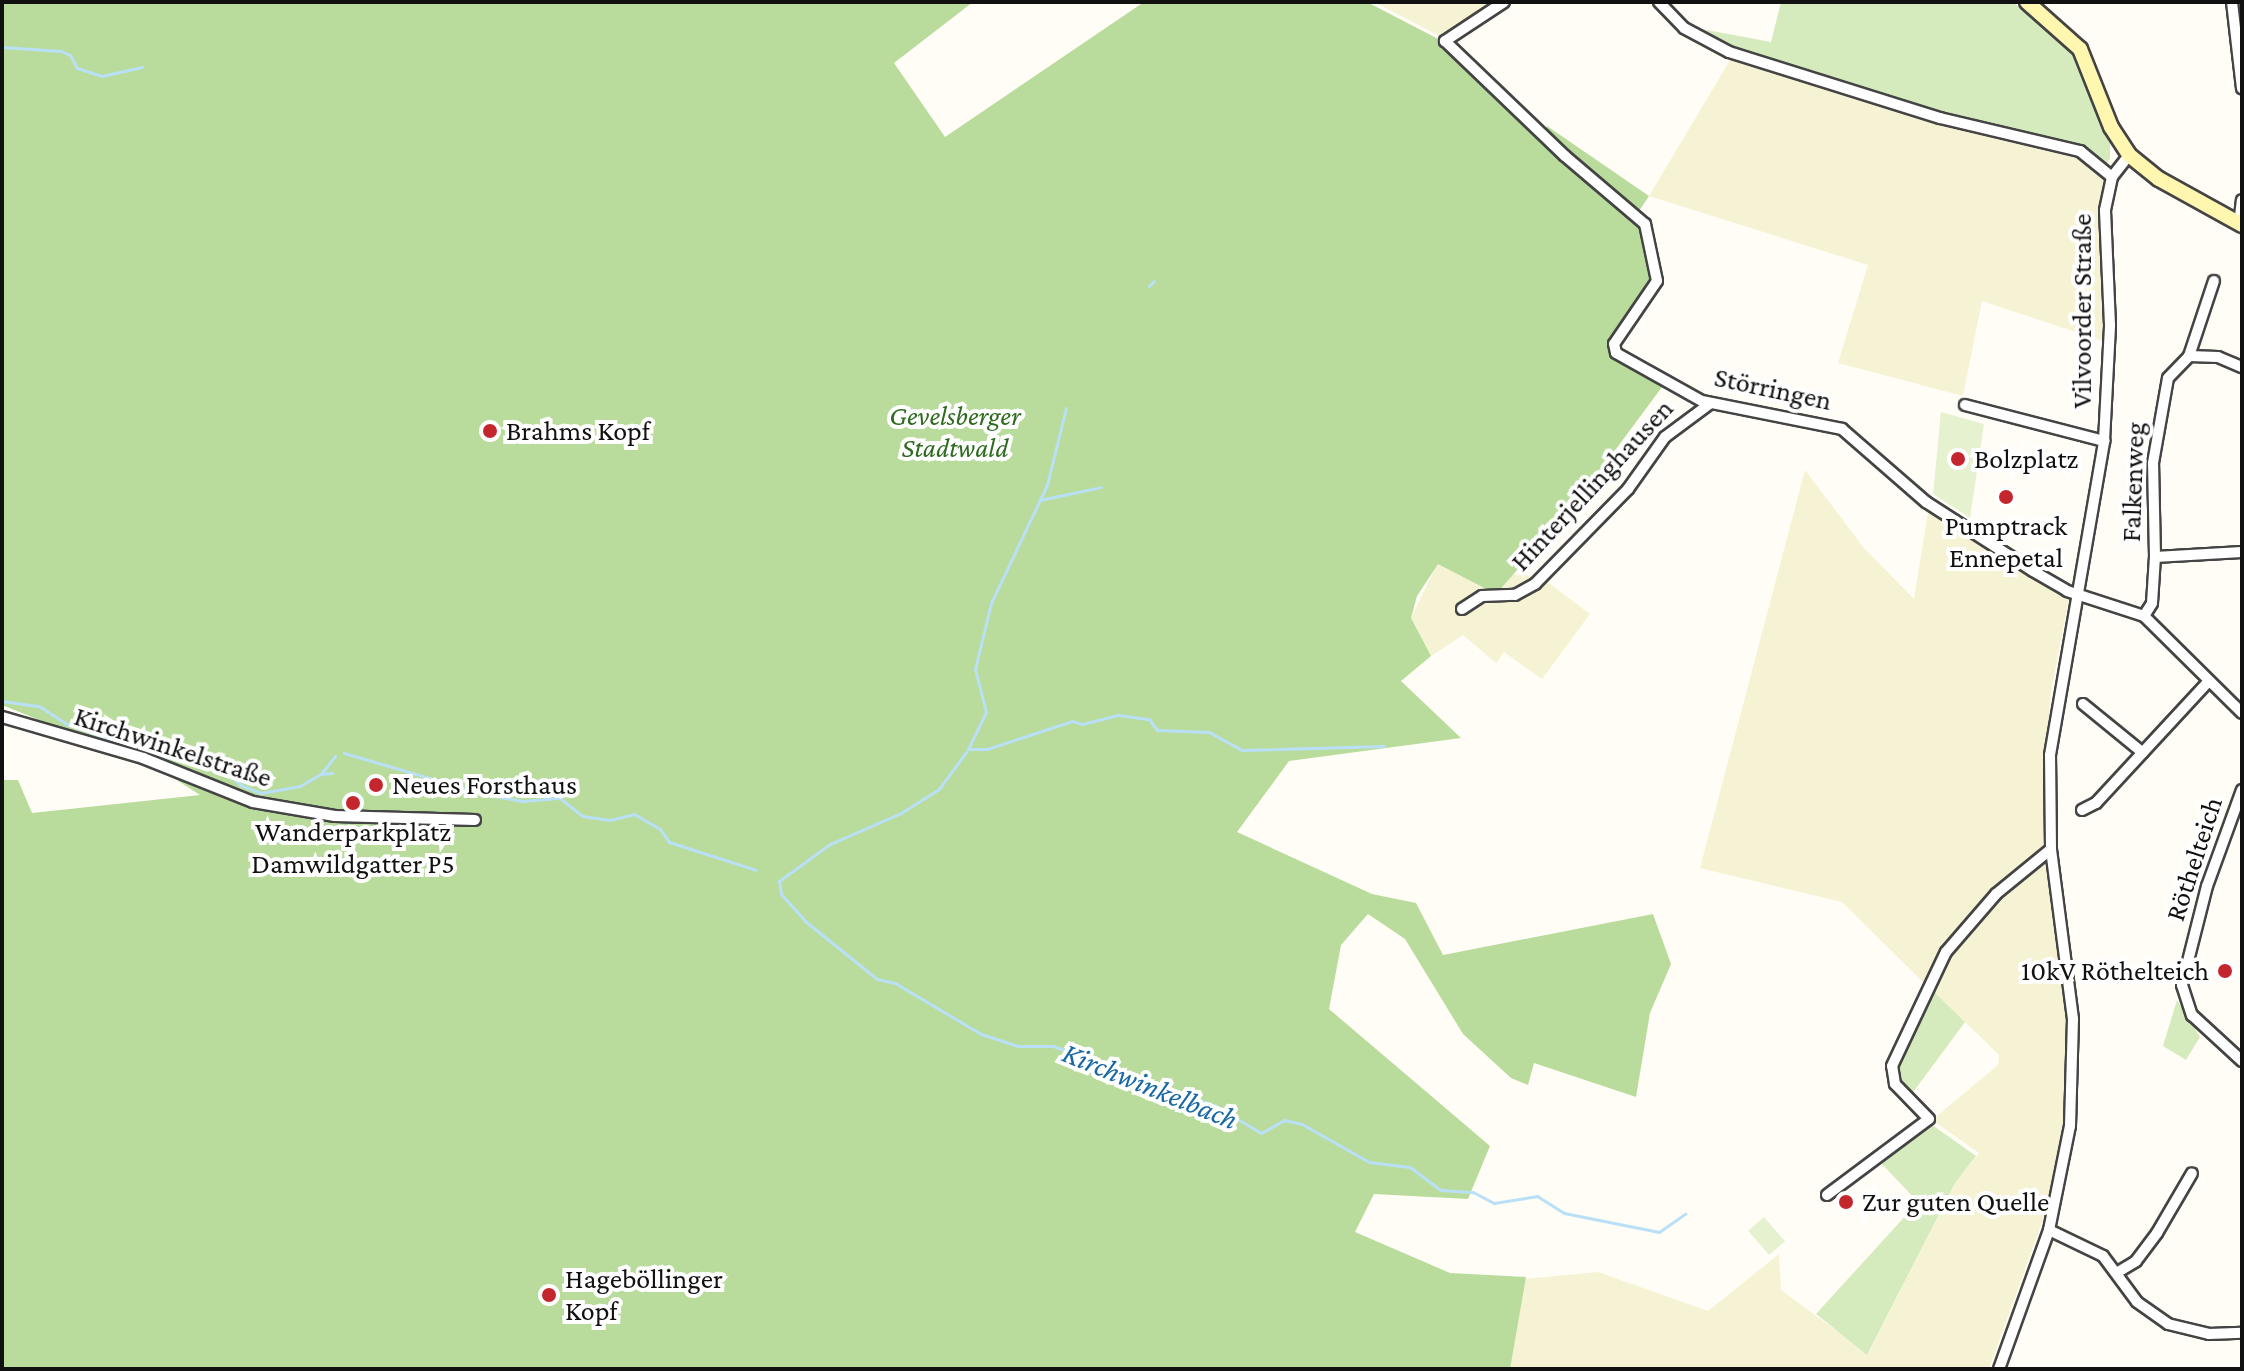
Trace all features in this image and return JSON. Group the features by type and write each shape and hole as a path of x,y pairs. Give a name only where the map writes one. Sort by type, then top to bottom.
{"street":[{"name":"Störringen","path":"1504,2 1445,41 1565,156 1645,224 1657,281 1614,344 1616,353 1711,403 1842,429 1926,502 2076,593 2144,616"},
{"path":"1659,2 1677,23 1729,52 1940,118 2080,151 2112,177"},
{"path":"2027,2 2080,49 2111,127 2129,155 2159,179 2241,225 2242,200"},
{"path":"2232,2 2242,88"},
{"name":"Vilvoorder Straße","path":"1999,1369 2049,1230 2068,1138 2074,1065 2071,996 2051,849 2052,731 2104,441 2110,325 2105,210 2112,177 2129,155"},
{"name":"Falkenweg","path":"2144,616 2152,603 2155,557 2153,463 2161,401 2168,378 2189,356 2214,281"},
{"path":"2189,356 2218,357 2242,367"},
{"name":"Hinterjellinghausen","path":"1462,609 1482,596 1515,595 1535,584 1628,489 1665,437 1711,403"},
{"path":"1965,405 2104,441"},
{"path":"2155,557 2242,552"},
{"path":"2144,616 2242,713"},
{"path":"2082,810 2143,753 2209,681"},
{"path":"2083,704 2143,753"},
{"name":"Kirchwinkelstraße","path":"2,717 145,758 253,802 335,816 475,820"},
{"name":"Röthelteich","path":"2242,790 2220,845 2182,985 2185,1004 2197,1023 2242,1061"},
{"path":"1827,1195 1929,1119 1895,1084 1892,1066 1946,952 1996,894 2051,849"},
{"path":"2118,1272 2136,1261 2157,1233 2192,1173"},
{"path":"2049,1230 2088,1246 2118,1272 2137,1302 2168,1324 2209,1334 2242,1333"}],"shaded area":[{"path":"1374,2 1502,2 1445,39"},
{"path":"1733,55 2079,152 2108,179 2106,342 1982,301 1963,396 1838,363 1868,265 1649,196"},
{"path":"1805,470 1864,548 1914,599 1929,506 2069,597 2051,692 2043,780 2045,848 1976,910 1926,985 1842,902 1700,868"},
{"path":"1437,564 1542,578 1590,614 1542,679 1504,652 1496,663 1463,635 1431,656 1411,618"},
{"path":"2046,857 2068,1024 2066,1113 2050,1200 1989,1369 1508,1369 1524,1279 1598,1272 1708,1311 1779,1254 1781,1290 1868,1354 1955,1183 1979,1153 1932,1120 1998,1065 1999,1055 1930,988 1948,955 1996,898"}],"green space":[{"name":"Gevelsberger Stadtwald","path":"2,2 973,2 894,63 945,137 1144,2 1367,2 1444,42 1543,134 1547,126 1649,196 1637,214 1645,224 1656,280 1627,322 1615,353 1665,383 1573,507 1496,594 1438,564 1417,596 1411,618 1431,656 1401,681 1461,738 1289,761 1237,832 1372,894 1416,903 1443,955 1653,914 1671,964 1650,1013 1636,1097 1534,1063 1528,1085 1511,1078 1463,1034 1405,939 1368,914 1341,945 1329,1009 1490,1146 1468,1199 1374,1194 1355,1232 1450,1273 1526,1277 1510,1369 2,1369 2,780 18,780 32,813 200,795 158,768 2,705"},
{"path":"1781,2 2012,2 2043,22 2076,59 2110,141 2110,158 2106,166 2082,145 1940,114 1745,52 1696,28 1771,42"},
{"name":"Bolzplatz","path":"1941,412 1984,424 1970,518 1933,494"},
{"path":"1930,988 1965,1022 1911,1095 1896,1082 1895,1064"},
{"path":"2177,1000 2200,1037 2186,1060 2163,1046"},
{"path":"1928,1122 1976,1156 1955,1183 1867,1355 1816,1314 1918,1202 1878,1160"},
{"path":"1764,1217 1785,1241 1769,1255 1748,1231"}],"waterway":[{"path":"2,47 61,51 70,55 77,68 102,76 142,67"},
{"path":"1149,286 1154,281"},
{"path":"1066,408 1047,485 991,603 975,669 986,712 968,749 987,749 1072,721 1082,724 1119,715 1149,719 1157,730 1209,732 1242,750 1384,746"},
{"path":"1040,500 1101,487"},
{"name":"Kirchwinkelbach","path":"2,701 39,706 67,724 165,758 184,752 216,759 240,785 261,793 300,786 321,774 335,756"},
{"name":"Kirchwinkelbach","path":"966,752 939,789 901,813 830,844 779,881 781,894 805,921 877,979 895,983 981,1034 1017,1046 1053,1046 1216,1106 1261,1133 1284,1120 1302,1124 1369,1162 1410,1167 1441,1190 1473,1192 1494,1203 1537,1196 1564,1213 1659,1232 1685,1214"},
{"name":"Kirchwinkelbach","path":"344,753 488,795 523,801 560,798 582,816 610,820 634,814 660,829 669,842 756,870"},
{"path":"321,774 332,773"}],"place":[{"name":"Brahms Kopf","path":"490,431"},
{"name":"Bolzplatz","path":"1958,459"},
{"name":"Pumptrack Ennepetal","path":"2006,497"},
{"name":"Neues Forsthaus","path":"376,785"},
{"name":"Wanderparkplatz Damwildgatter P5","path":"353,803"},
{"name":"10kV Röthelteich","path":"2225,971"},
{"name":"Zur guten Quelle","path":"1846,1202"},
{"name":"Hageböllinger Kopf","path":"549,1295"}]}
